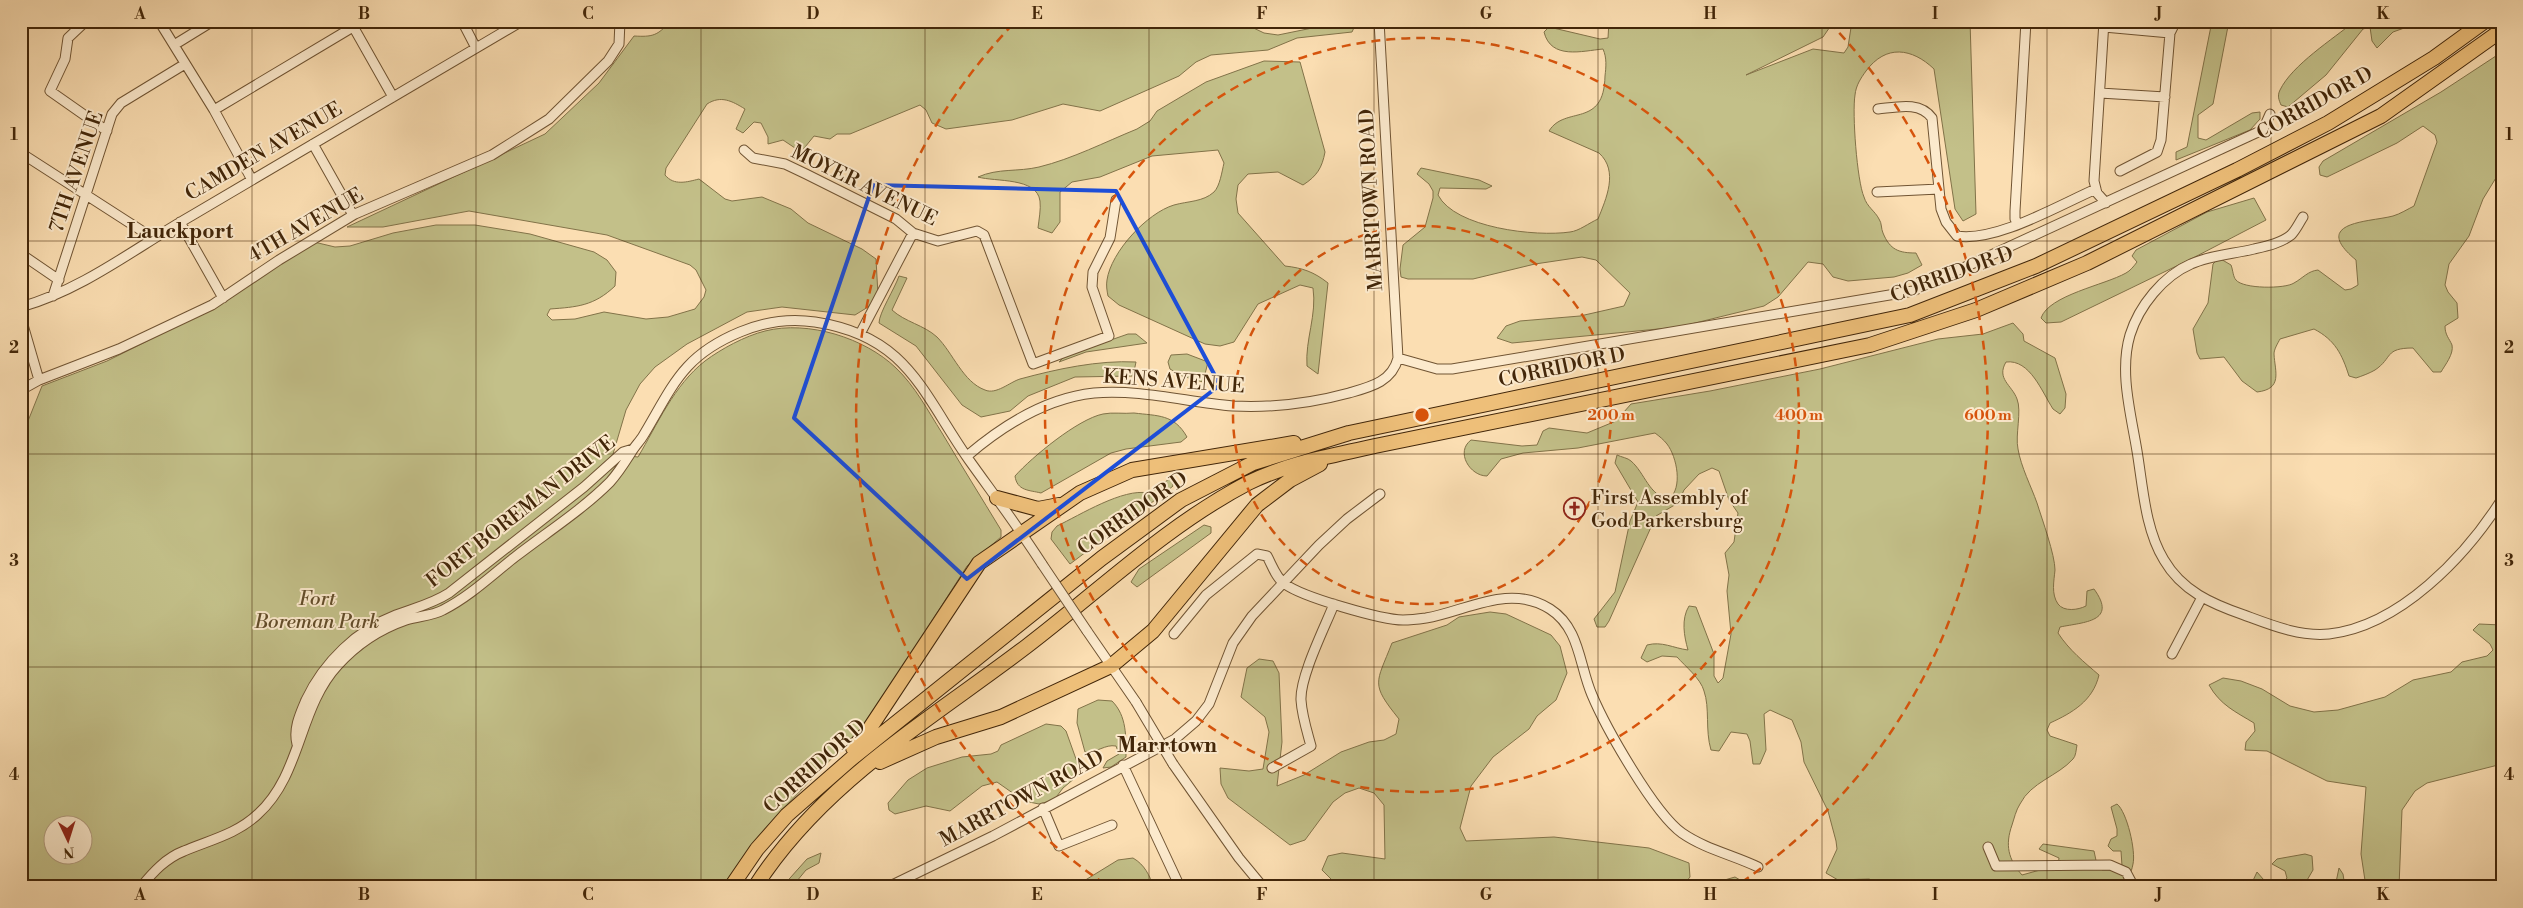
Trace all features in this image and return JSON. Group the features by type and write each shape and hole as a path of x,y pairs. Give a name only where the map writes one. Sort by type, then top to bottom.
{"highway":[{"name":"CORRIDOR D","path":"731,887 757,849 787,815 825,781 1087,570 1181,500 1254,464 1349,433 1910,315 2036,266 2237,170 2328,123 2434,58 2485,21"},
{"name":"CORRIDOR D","path":"756,887 774,857 810,815 857,773 1027,646 1166,534 1249,483 1296,464 1336,455 1870,344 1976,310 2087,263 2381,116 2502,30"},
{"path":"825,781 866,734 979,563 1080,493 1132,470 1349,433"},
{"path":"857,773 936,737 1001,716 1110,666 1153,631 1257,505 1290,480 1336,455"},
{"path":"997,498 1038,509 1067,503"}],"street":[{"path":"86,21 68,38 65,59 50,91 107,131"},
{"path":"159,21 214,110 252,180"},
{"path":"462,21 476,48"},
{"name":"CAMDEN AVENUE","path":"21,307 53,296 94,277 153,238 522,21"},
{"name":"4TH AVENUE","path":"21,390 39,380 119,349 212,305 279,260 353,215 486,158 549,119 608,61 619,44 620,21"},
{"name":"MARRTOWN ROAD","path":"1379,21 1398,358 1390,375"},
{"path":"2018,224 2015,219 2015,211 2026,21"},
{"path":"2120,171 2157,152 2161,140 2170,33 2176,21"},
{"path":"174,44 208,23"},
{"path":"214,110 351,24 393,97"},
{"path":"2106,203 2096,189 2094,181 2104,24 2170,33"},
{"name":"7TH AVENUE","path":"53,296 112,114 121,103 185,64"},
{"path":"2100,93 2165,97"},
{"path":"1878,109 1921,107 1932,118 1941,209 1946,222 1957,236 1968,238 2018,224 2096,189"},
{"path":"1398,358 1437,369 1452,369 1913,291 2263,130 2270,114"},
{"path":"313,144 353,215"},
{"name":"MOYER AVENUE","path":"744,150 753,158 785,164 896,220 913,232 938,241 977,231 984,235 1032,364 1109,336 1092,287 1094,272 1110,238 1116,200"},
{"path":"21,153 153,238"},
{"path":"1877,192 1939,189"},
{"path":"2303,217 2292,233 2284,239 2249,250 2190,264 2172,276 2153,293 2130,335 2126,365 2127,388 2153,539 2164,562 2179,580 2201,599 2301,633 2328,634 2358,627 2388,613 2439,576 2462,554 2484,528 2502,499"},
{"path":"180,222 223,298"},
{"path":"860,334 913,232"},
{"path":"21,254 59,280"},
{"path":"21,318 25,345 39,380"},
{"name":"FORT BOREMAN DRIVE","path":"309,703 335,668 358,646 387,628 442,610 495,573 609,483 642,439 678,376 697,356 714,344 747,329 789,320 820,323 860,334 887,350 906,365 943,416 967,456 1023,533 1110,666 1136,702 1173,764 1239,858 1263,887"},
{"name":"KENS AVENUE","path":"967,456 1003,429 1042,407 1066,398 1093,393 1131,394 1233,406 1280,405 1368,388 1390,375"},
{"path":"2502,410 2502,417"},
{"name":"FORT BOREMAN DRIVE","path":"141,887 164,863 182,851 232,832 258,815 275,797 288,772 297,744 296,729 320,675 353,640 381,621 442,598 584,487 623,452 633,449"},
{"name":"MARRTOWN ROAD","path":"888,887 993,836 1175,739 1196,721 1208,704 1233,643 1252,616 1319,544 1347,519 1380,494"},
{"path":"1174,634 1206,595 1257,554 1267,556 1283,584 1297,592 1334,604 1402,620 1427,618 1504,597 1518,598 1549,608 1560,617 1574,636 1592,694 1634,772 1668,819 1681,832 1700,843 1758,867"},
{"path":"487,563 495,573"},
{"path":"2172,654 2201,599"},
{"path":"1272,768 1311,746 1303,717 1301,698 1305,678 1334,604"},
{"path":"1123,766 1180,887"},
{"path":"1043,808 1059,846 1112,825"},
{"path":"1988,847 1996,866 2110,865 2126,872 2134,887"}],"highlighted area":[{"path":"873,185 1116,191 1220,385 967,579 794,418"}],"green space":[{"name":"Fort Boreman Park","path":"670,21 1239,21 1264,33 1278,35 1322,26 1331,21 1357,21 1352,32 1297,38 1268,50 1211,55 1196,62 1179,76 1100,111 1063,104 1012,120 946,129 932,123 926,110 920,105 850,134 837,134 830,139 814,136 801,152 783,140 768,144 768,137 761,123 754,122 743,133 736,129 745,109 736,104 726,100 717,100 707,104 666,168 665,175 672,181 677,182 699,179 725,199 732,201 762,197 791,209 808,223 862,249 876,259 878,295 868,307 855,315 782,307 747,312 687,344 655,367 640,384 626,410 613,454 638,457 675,393 694,371 718,352 741,340 765,331 782,328 817,330 852,340 868,348 883,357 903,375 926,408 1001,530 1001,537 967,566 868,721 780,812 744,856 723,887 21,887 21,426 28,421 42,386 107,361 205,312 314,242 335,247 350,246 393,233 436,225 475,225 530,234 594,252 607,260 616,272 615,286 592,302 550,309 547,315 552,320 575,319 604,312 646,319 668,317 695,309 704,297 706,290 696,270 690,265 607,235 469,211 383,227 347,227 545,134 599,83 634,36 658,33"},
{"path":"1609,21 1834,21 1823,37 1746,75 1813,49 1844,53 1848,47 1852,21 1970,21 1976,214 1963,221 1955,209 1934,69 1926,62 1908,53 1891,53 1882,56 1874,62 1861,79 1856,91 1854,104 1859,177 1865,200 1880,221 1886,239 1892,247 1900,251 1916,253 1922,265 1908,273 1894,277 1848,281 1833,277 1823,264 1808,262 1778,297 1764,306 1679,327 1512,343 1497,338 1506,326 1520,321 1580,316 1624,306 1630,293 1596,260 1582,257 1535,264 1473,279 1408,279 1401,277 1403,245 1425,227 1433,198 1433,191 1429,184 1417,174 1421,168 1479,180 1492,186 1486,189 1440,188 1438,195 1447,206 1461,215 1478,223 1498,228 1537,233 1570,232 1598,219 1607,194 1610,177 1605,160 1599,153 1549,131 1556,123 1583,114 1591,110 1598,103 1603,93 1605,76 1606,62 1604,52 1603,49 1577,52 1560,50 1553,47 1544,32 1549,27 1600,39 1608,38"},
{"path":"2212,21 2229,21 2213,104 2198,115 2198,138 2206,140 2252,113 2260,112 2260,119 2250,130 2176,160 2176,152 2187,147"},
{"path":"2355,21 2394,23 2413,21 2407,27 2393,32 2377,48 2372,41 2370,27 2363,29 2326,75 2288,107 2281,105 2279,92 2294,71"},
{"path":"2502,52 2502,168 2483,199 2469,236 2449,264 2445,285 2457,303 2458,318 2445,326 2446,334 2452,345 2452,352 2441,372 2433,372 2413,348 2404,348 2390,354 2381,366 2375,370 2356,378 2349,376 2337,348 2314,329 2280,339 2274,352 2276,379 2271,387 2265,390 2257,392 2242,381 2224,357 2200,359 2197,353 2193,329 2208,303 2213,264 2219,258 2231,265 2236,280 2247,285 2264,287 2289,285 2308,273 2318,270 2345,290 2358,285 2356,260 2343,247 2339,238 2341,231 2359,222 2396,215 2414,206 2437,142 2435,135 2423,126 2397,143 2327,177 2320,175 2319,167 2323,161 2441,92"},
{"path":"1264,61 1300,62 1325,152 1318,171 1303,185 1278,172 1248,174 1238,185 1236,199 1238,213 1285,266 1308,271 1328,283 1318,374 1307,366 1314,298 1313,288 1300,285 1258,304 1234,342 1220,346 1205,344 1119,305 1108,296 1107,280 1115,258 1142,225 1164,209 1205,198 1214,192 1218,186 1224,163 1218,150 1152,156 1100,177 1072,182 1060,192 1060,222 1052,233 1038,228 1040,201 1037,193 1031,188 1024,184 978,177 993,172 1039,167 1076,155 1137,129 1150,121 1157,111 1206,82"},
{"path":"2254,198 2266,220 2193,258 2061,322 2046,323 2041,318 2046,310 2066,297 2127,272 2137,262 2132,256 2136,250 2207,212"},
{"path":"899,276 907,278 892,310 937,337 970,381 985,390 998,390 1020,379 1048,372 1107,362 1136,362 1133,376 1075,377 1028,396 1010,411 981,417 962,405 916,346 879,323"},
{"path":"2013,323 2023,334 2024,341 2055,358 2066,394 2065,408 2060,414 2053,409 2029,371 2014,362 2006,362 2003,368 2006,382 2015,394 2018,404 2017,443 2019,456 2037,503 2053,555 2055,570 2054,596 2061,607 2075,609 2086,606 2087,591 2094,589 2102,608 2100,614 2095,618 2060,627 2058,633 2067,645 2099,675 2087,699 2074,710 2050,723 2047,730 2050,736 2077,745 2075,755 2067,765 2025,796 2017,809 2010,832 2009,852 2022,875 2058,865 2059,858 2039,849 2043,844 2094,851 2097,865 2102,870 2116,870 2122,866 2121,851 2113,851 2108,846 2111,839 2117,836 2111,807 2117,804 2124,815 2132,841 2134,858 2130,887 1892,887 1869,879 1838,880 1826,873 1837,849 1836,841 1828,811 1804,762 1801,742 1792,720 1770,710 1764,714 1766,750 1760,764 1753,764 1750,741 1747,734 1731,732 1719,751 1711,750 1708,735 1706,698 1702,686 1696,677 1677,657 1662,656 1647,662 1641,658 1647,645 1652,644 1663,644 1688,650 1684,633 1685,616 1689,606 1696,607 1714,654 1714,676 1718,683 1723,678 1731,634 1727,591 1729,575 1725,553 1734,542 1738,513 1729,500 1719,471 1712,468 1699,474 1684,490 1678,503 1656,516 1609,621 1605,627 1597,627 1594,619 1615,592 1630,521 1638,502 1615,463 1617,455 1631,461 1652,489 1662,497 1669,499 1676,488 1677,472 1674,457 1667,444 1655,433 1578,448 1523,453 1501,459 1487,476 1481,475 1470,468 1464,451 1466,445 1471,440 1522,446 1537,445 1543,431 1549,428 1587,433 1616,421 1631,404 1710,391 1820,369 1938,339 1983,334"},
{"path":"1128,334 1136,334 1147,343 1086,352 1059,362 1065,356"},
{"path":"1187,354 1208,362 1203,382 1182,376 1170,369 1168,362 1171,355"},
{"path":"1134,413 1158,416 1171,420 1182,429 1187,437 1181,442 1126,449 1111,453 1041,493 1024,489 1018,485 1015,476 1032,459 1081,423 1103,414"},
{"path":"1171,478 1173,486 1070,564 1051,539 1052,532 1057,526 1089,509 1126,494 1148,493"},
{"path":"1204,525 1211,527 1211,533 1137,587 1131,582 1139,569"},
{"path":"1490,612 1506,614 1551,635 1560,646 1567,673 1556,700 1537,716 1529,729 1493,757 1471,786 1460,828 1466,841 1554,837 1649,848 1689,863 1690,877 1682,887 1348,887 1333,881 1322,870 1328,856 1342,853 1385,859 1384,805 1374,793 1359,788 1345,793 1333,802 1305,840 1290,845 1228,798 1221,784 1220,768 1249,771 1263,769 1269,732 1265,717 1241,697 1247,668 1259,659 1273,661 1279,673 1282,742 1277,786 1304,775 1341,752 1369,742 1384,740 1396,734 1399,719 1383,698 1379,683 1382,667 1392,643 1447,625 1459,617"},
{"path":"2479,624 2502,625 2502,764 2427,783 2415,791 2402,810 2399,887 2366,887 2361,854 2366,787 2327,781 2267,751 2245,750 2246,742 2255,731 2254,723 2223,703 2209,685 2223,678 2241,681 2262,689 2290,706 2314,712 2338,710 2385,697 2413,680 2451,672 2462,662 2487,656 2493,650 2490,644 2473,630"},
{"path":"1098,700 1112,701 1121,713 1125,727 1126,757 1111,767 1103,768 1107,761 1119,754 1116,746 1108,746 1085,752 1077,723 1078,709"},
{"path":"1046,724 1061,726 1066,731 1081,773 1063,788 1054,800 1039,804 1024,801 997,782 982,786 950,811 926,806 895,814 889,810 888,803 908,780 927,768 962,757 991,754 998,751 1001,745"},
{"path":"821,853 819,863 806,870 792,887 782,887 807,859"},
{"path":"2305,854 2312,856 2313,870 2303,887 2279,887 2287,878 2285,871 2272,864 2277,859"},
{"path":"1133,858 1144,867 1154,887 1074,887 1118,860"},
{"path":"2339,868 2343,874 2345,887 2335,887"},
{"path":"2257,872 2270,887 2250,887"},
{"path":"1735,877 1752,887 1723,887 1721,881"}],"place":[{"name":"First Assembly of God Parkersburg","path":"1575,509"}],"district":[{"name":"Lauckport","path":"180,232"},
{"name":"Marrtown","path":"1167,746"}]}
